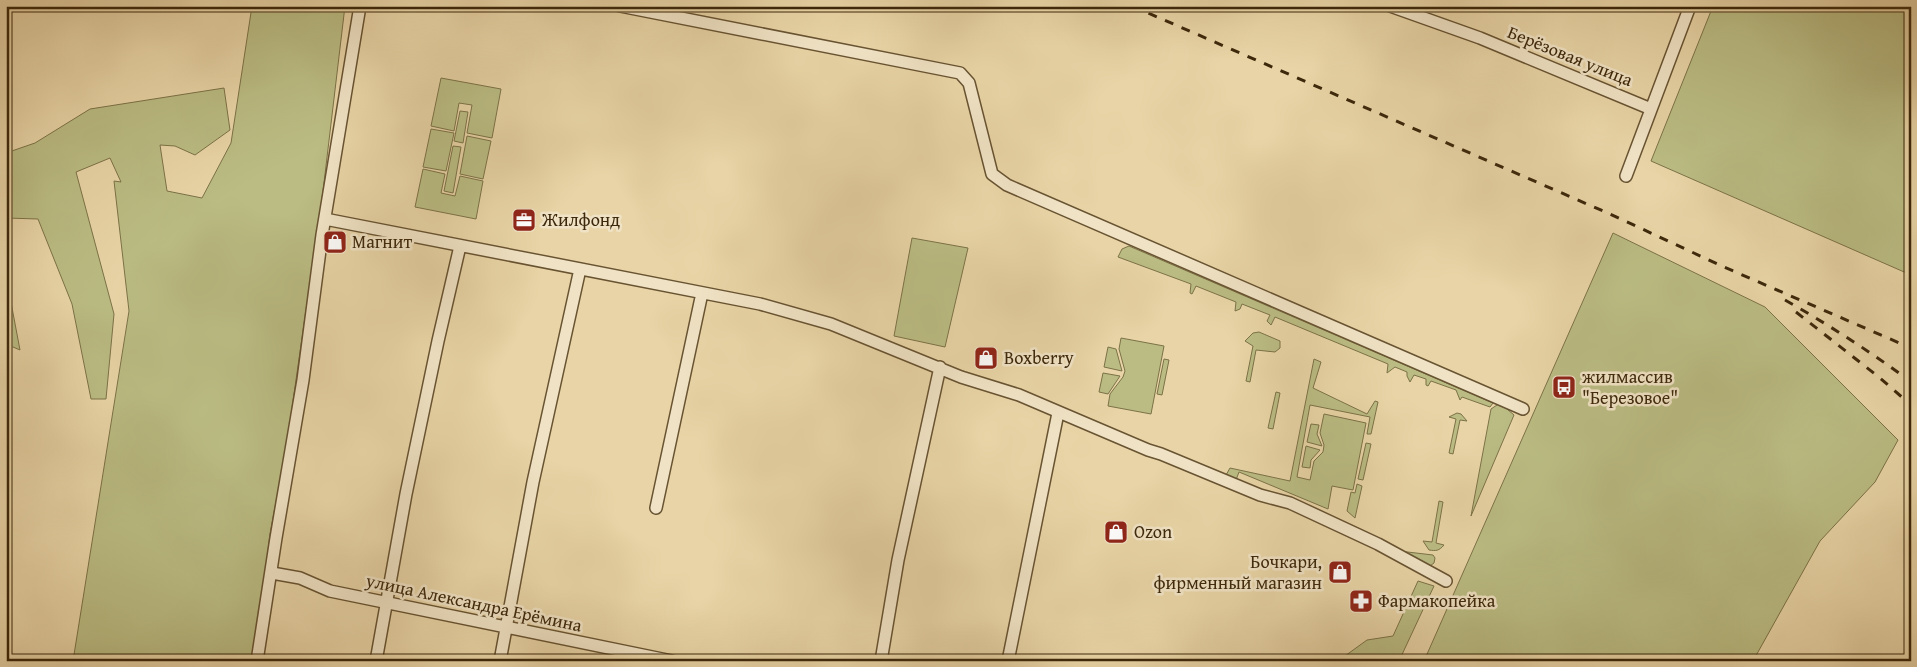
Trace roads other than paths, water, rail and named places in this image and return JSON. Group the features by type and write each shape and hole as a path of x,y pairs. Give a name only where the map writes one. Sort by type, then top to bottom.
{"street":[{"path":"257,661 360,6"},
{"path":"620,6 960,73 969,83 992,174 1007,185 1523,409"},
{"name":"Берёзовая улица","path":"1390,6 1480,38 1652,109"},
{"path":"1626,176 1690,6"},
{"path":"325,219 760,304 831,324 961,377 1019,395 1058,413 1260,495 1290,503 1378,544 1446,582"},
{"path":"376,661 406,494 460,246"},
{"path":"500,661 533,482 580,269"},
{"path":"656,508 702,293"},
{"path":"881,661 898,560 940,367"},
{"path":"1008,661 1058,413"},
{"name":"улица Александра Ерёмина","path":"272,573 300,578 330,591 507,628 627,657 672,661"}],"railway":[{"path":"1132,6 1610,214 1724,267 1911,348"},
{"path":"1785,300 1850,339 1911,382"},
{"path":"1796,312 1880,378 1911,405"}],"place":[{"name":"Жилфонд","path":"524,220"},
{"name":"Магнит","path":"335,242"},
{"name":"Boxberry","path":"986,358"},
{"name":"жилмассив \"Березовое\"","path":"1564,387"},
{"name":"Ozon","path":"1116,532"},
{"name":"Бочкари, фирменный магазин","path":"1340,572"},
{"name":"Фармакопейка","path":"1361,601"}]}
